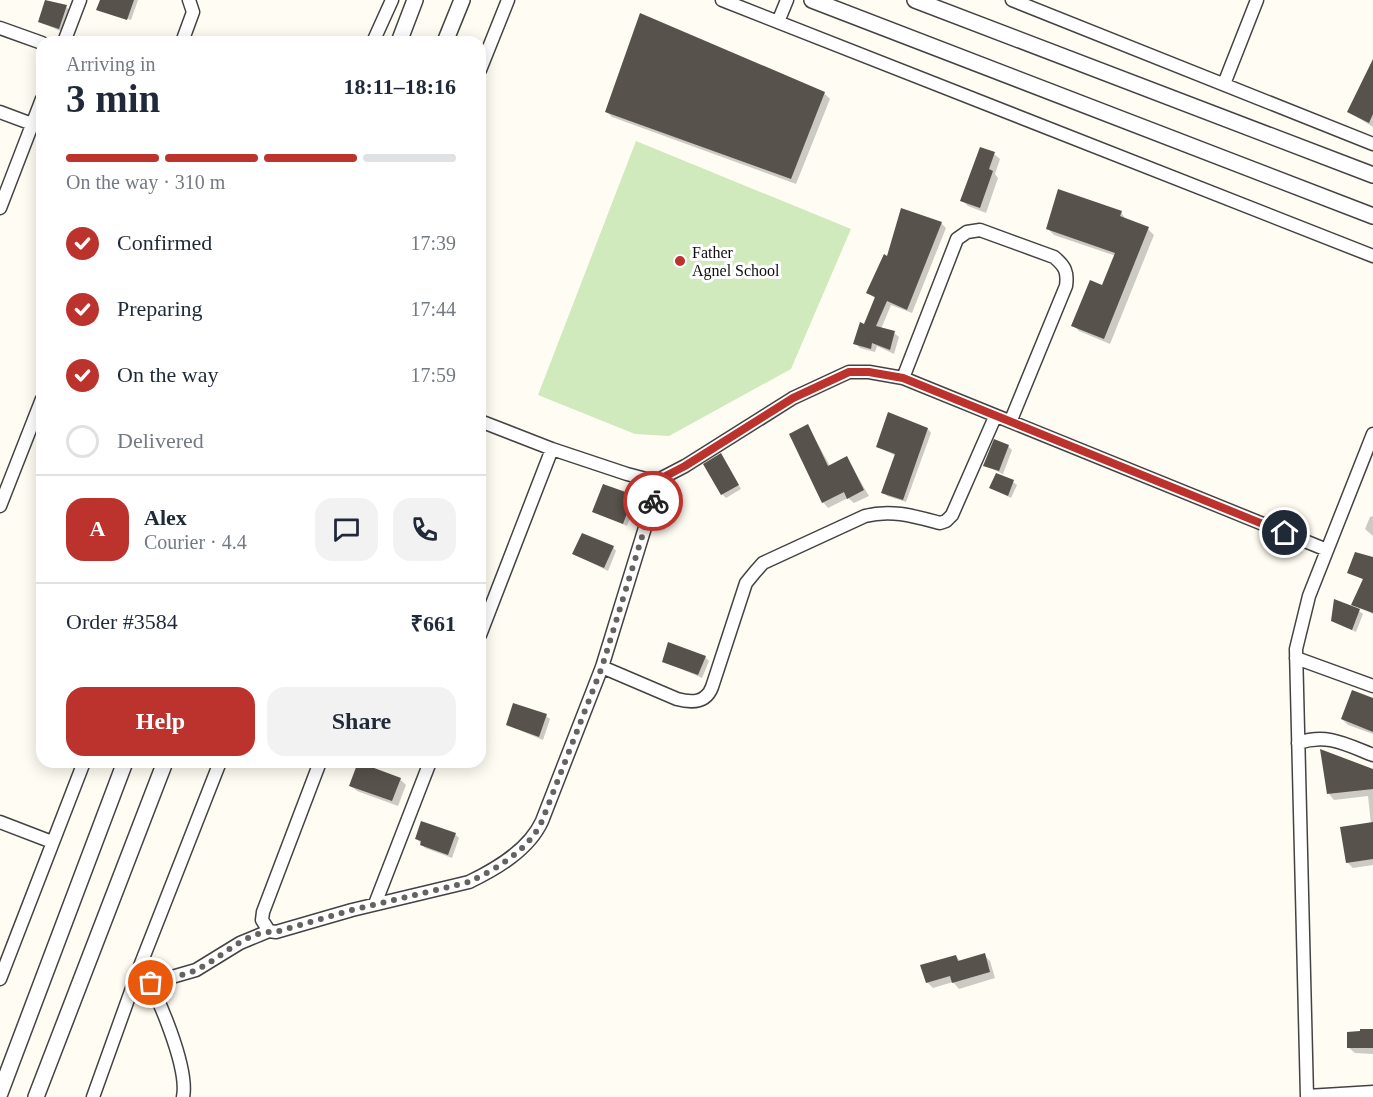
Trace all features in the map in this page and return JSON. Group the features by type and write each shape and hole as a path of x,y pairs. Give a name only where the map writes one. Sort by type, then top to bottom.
{"street":[{"path":"66,36 80,0"},
{"path":"184,36 193,12 189,0"},
{"path":"377,36 392,0"},
{"path":"401,36 415,0"},
{"path":"447,36 462,0"},
{"path":"486,55 508,0"},
{"path":"722,0 1373,256"},
{"path":"778,22 787,0"},
{"path":"812,0 1373,216"},
{"path":"915,0 1373,175"},
{"path":"1012,0 1373,144"},
{"path":"1224,84 1257,0"},
{"path":"0,28 36,41"},
{"path":"0,112 32,124"},
{"path":"0,208 36,114"},
{"path":"903,378 957,239 967,231 980,230 1054,257 1063,264 1068,274 1066,286 1011,420"},
{"path":"486,423 552,450 627,474 646,479 660,479 685,466 793,398 849,372 869,372 903,378 1327,550"},
{"path":"0,506 36,414"},
{"path":"602,667 677,699 689,702 702,700 709,695 746,583 763,563 879,512 892,512 940,523 946,521 952,515 995,417"},
{"path":"1373,434 1309,596 1296,649 1307,1097 1373,1092"},
{"path":"486,619 552,450"},
{"path":"151,983 196,970 240,943 269,931 276,932 375,904 469,882 485,874 532,839 542,821 602,667 660,479"},
{"path":"1296,658 1373,686"},
{"path":"1298,743 1315,737 1326,738 1373,755"},
{"path":"0,979 82,768"},
{"path":"0,1093 123,768"},
{"path":"36,1097 163,768"},
{"path":"93,1097 140,966 218,768"},
{"path":"269,931 262,920 263,912 318,768"},
{"path":"375,904 428,768"},
{"path":"0,822 52,842"},
{"path":"140,966 151,983 168,1024 184,1079 183,1097"}],"green space":[{"path":"636,141 851,229 791,369 669,436 635,434 538,395"}],"building":[{"path":"45,0 67,5 59,29 38,22"},
{"path":"100,0 134,0 127,20 96,10"},
{"path":"640,13 825,92 791,179 605,112"},
{"path":"1373,59 1373,114 1369,123 1347,112"},
{"path":"980,147 995,152 989,169 993,171 980,208 960,201"},
{"path":"1058,189 1122,211 1120,216 1149,227 1104,339 1071,326 1090,280 1102,285 1115,253 1046,229"},
{"path":"901,208 942,222 907,310 887,301 876,326 895,331 890,350 872,343 871,349 853,344 860,322 864,324 875,297 866,293 884,254 887,256"},
{"path":"888,412 928,428 903,500 881,493 895,454 876,447"},
{"path":"808,424 828,466 847,456 864,490 847,499 844,492 822,503 789,434"},
{"path":"994,439 1009,445 999,471 983,466"},
{"path":"721,453 739,485 721,495 703,464"},
{"path":"996,473 1014,480 1008,496 989,488"},
{"path":"603,484 634,495 623,524 592,512"},
{"path":"582,533 614,546 604,568 572,554"},
{"path":"1355,552 1373,557 1373,613 1351,605 1363,579 1347,573"},
{"path":"1334,599 1360,609 1352,630 1331,621"},
{"path":"668,642 706,656 698,675 662,662"},
{"path":"1352,690 1373,698 1373,732 1341,719"},
{"path":"513,703 547,714 539,737 506,725"},
{"path":"1320,749 1373,769 1373,789 1327,794"},
{"path":"356,768 374,768 401,778 392,801 349,786"},
{"path":"421,821 456,833 448,855 420,845 421,841 415,839"},
{"path":"1373,822 1373,859 1346,863 1340,827"},
{"path":"985,953 990,972 952,983 950,976 926,983 920,965 956,955 958,961"},
{"path":"1360,1029 1373,1029 1373,1048 1347,1048 1347,1032 1360,1031"}],"way so far":[{"path":"151,983 196,970 240,943 269,931 276,932 352,910 469,882 485,874 524,847 532,839 542,821 602,667 653,501"}],"place":[{"name":"Father Agnel School","path":"680,261"}],"route":[{"path":"653,501 660,479 685,466 793,398 849,372 869,372 903,378 1285,533"}]}
